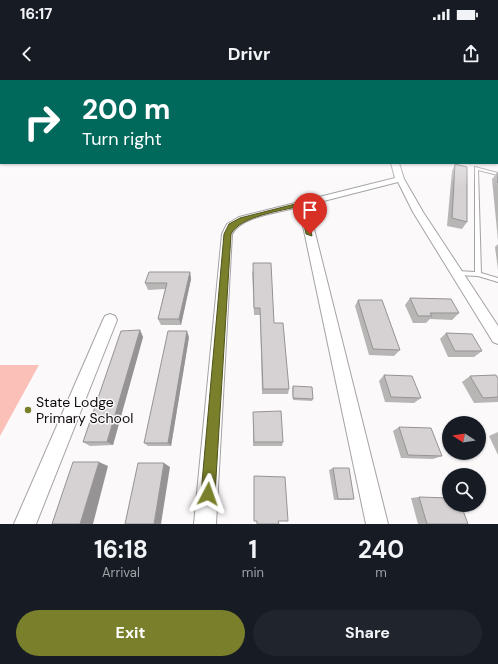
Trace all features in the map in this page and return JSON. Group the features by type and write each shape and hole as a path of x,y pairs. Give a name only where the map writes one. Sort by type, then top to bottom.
{"street":[{"path":"395,164 400,179 418,212 498,338"},
{"path":"205,524 227,234 231,226 242,219 400,179"},
{"path":"303,204 378,524"},
{"path":"25,524 110,320"}],"lane":[{"path":"478,274 476,168 498,174"},
{"path":"457,273 478,274 498,280"}],"shaded area":[{"path":"0,365 39,365 0,436"}],"building":[{"path":"455,164 467,167 467,222 452,218"},
{"path":"253,263 271,263 274,323 283,323 289,389 263,389 260,308 254,308"},
{"path":"149,272 190,272 179,319 158,319 167,283 145,283"},
{"path":"410,298 451,299 459,313 430,313 432,316 418,316"},
{"path":"358,300 382,300 400,350 373,349"},
{"path":"140,330 107,442 83,442 121,331"},
{"path":"168,331 187,331 168,443 144,443"},
{"path":"446,333 472,334 482,351 455,351"},
{"path":"384,375 412,376 421,398 391,397"},
{"path":"496,375 498,379 498,397 483,398 470,376"},
{"path":"293,386 312,387 313,399 293,398"},
{"path":"281,411 283,442 254,442 253,412"},
{"path":"399,427 431,428 442,456 408,455"},
{"path":"73,462 99,462 80,524 52,524"},
{"path":"138,463 164,463 154,524 125,524"},
{"path":"333,468 349,468 354,499 338,499"},
{"path":"254,476 285,477 288,521 278,521 279,524 257,524 257,521 254,521"},
{"path":"419,497 442,498 442,512 464,512 468,524 427,524"}],"place":[{"name":"State Lodge Primary School","path":"28,410"}],"route":[{"path":"208,494 227,234 231,226 242,219 303,204 310,234"}]}
